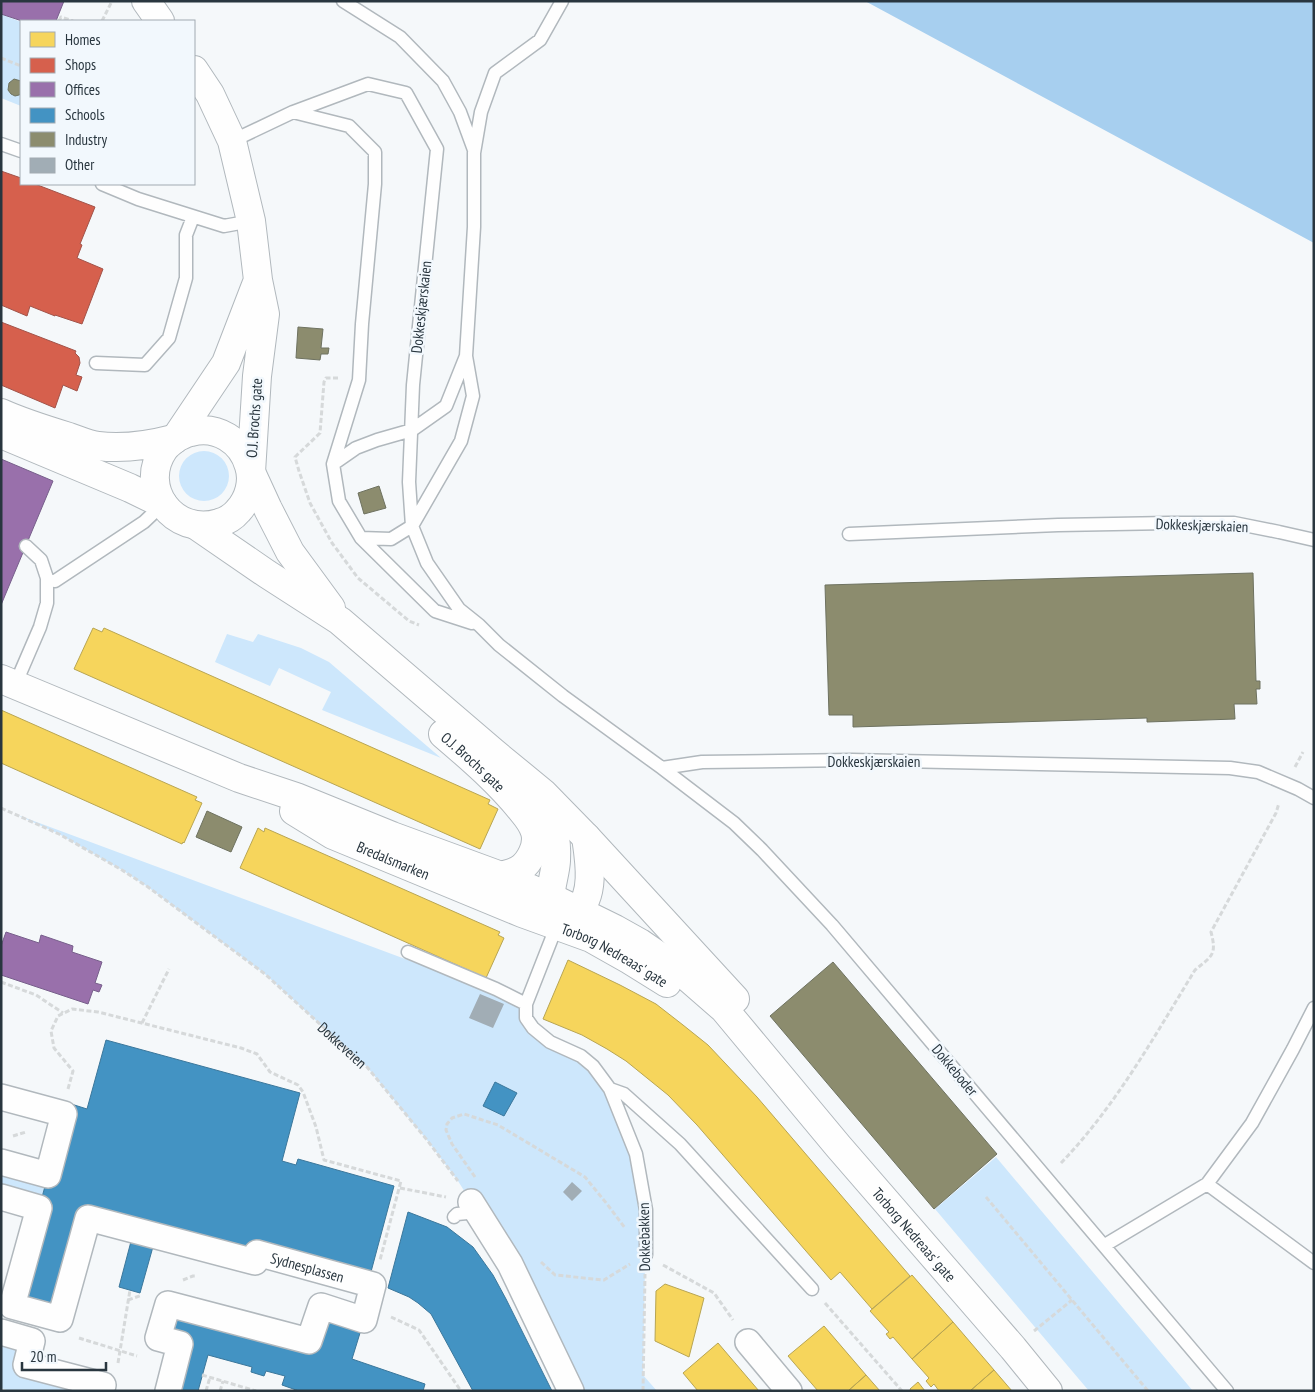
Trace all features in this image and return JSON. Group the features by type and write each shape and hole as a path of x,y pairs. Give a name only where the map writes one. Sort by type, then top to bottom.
{"main road":[{"path":"146,1 159,20"},
{"name":"O.J. Brochs gate","path":"195,72 210,94 232,141 251,221 258,280 266,314 256,376 251,472 290,552 340,621"},
{"name":"O.J. Brochs gate","path":"175,439 226,363 258,280"},
{"path":"1,414 97,446 136,446 175,439 190,432 206,430 222,434 236,443 246,456 251,472 251,486 246,500 237,512 225,521 212,525 197,526 184,522 172,515 163,504 157,491 155,477 158,462 164,449 175,439"},
{"path":"1,434 130,488 163,504"},
{"name":"O.J. Brochs gate","path":"197,526 340,621 544,793 735,1000 762,1055"},
{"name":"O.J. Brochs gate","path":"372,648 390,687 494,780 531,822 535,832 536,842 534,851 525,865 518,871 502,876"},
{"name":"Bredalsmarken","path":"8,682 239,778 296,797 392,836 502,876 550,897"},
{"name":"O.J. Brochs gate","path":"494,752 546,813 552,826 556,862 550,897 551,910 557,925"},
{"name":"Bredalsmarken","path":"239,778 333,835 522,913 557,925"},
{"path":"550,897 579,910 588,892 590,868 586,837"},
{"name":"Torborg Nedreaas' gate","path":"557,925 579,910 640,943 678,969 724,1009 838,1146 1048,1391"},
{"name":"Torborg Nedreaas' gate","path":"557,925 591,938 630,960 674,988 762,1055"}],"street":[{"path":"1,1097 64,1114 48,1175 1,1162"},
{"name":"Sydnesplassen","path":"1,1197 39,1208 12,1306 60,1319 88,1218 255,1262 257,1254 373,1284 364,1320 321,1306 309,1341 168,1304 158,1338 180,1344 168,1391"},
{"path":"470,1203 510,1264 571,1391"},
{"path":"1,1332 32,1341 26,1365 103,1385 102,1391"},
{"path":"748,1342 789,1391"}],"lane":[{"path":"343,1 400,37 443,81 460,112 474,153"},
{"path":"361,538 391,539 412,526 460,441 473,396 466,356 474,227 474,153 481,112 495,73 540,40 562,1"},
{"name":"Dokkeskjærskaien","path":"232,141 293,112 368,84 406,93 436,149 413,385 409,482 412,526 427,563 460,609 499,645 563,696 662,768 702,762 852,760 1230,768 1258,772 1314,798"},
{"name":"Dokkeskjærskaien","path":"293,112 349,126 375,152 359,380 333,464 340,501 361,538 435,611 479,625"},
{"path":"1,144 20,151"},
{"path":"104,185 138,199 224,226 251,221"},
{"path":"96,362 144,365 169,338 186,278 186,236 193,216"},
{"path":"333,464 356,448 412,430 446,406 466,356"},
{"path":"55,581 144,522 163,504"},
{"name":"Dokkeskjærskaien","path":"849,534 1058,525 1234,523 1314,540"},
{"path":"8,682 40,627 47,603 47,578 41,560 26,546"},
{"name":"Dokkeboder","path":"662,768 734,823 832,925 1228,1391"},
{"path":"408,952 496,989 526,1004 557,925"},
{"name":"Dokkebakken","path":"526,1004 526,1018 533,1028 550,1042 581,1056 593,1066 610,1089 636,1154 646,1210 646,1255"},
{"path":"1104,1246 1207,1184 1252,1123 1314,1008"},
{"name":"Dokkebakken","path":"610,1089 624,1094 680,1144 812,1289"},
{"path":"1207,1184 1314,1263"}],"path":[{"path":"102,20 112,1"},
{"path":"60,20 61,17 70,20"},
{"path":"1,58 20,66"},
{"path":"1046,1177 1080,1143 1120,1090 1195,970 1210,958 1215,946 1211,932 1276,813 1286,784 1303,752"},
{"name":"Dokkeveien","path":"1,808 59,834 122,870 148,887 265,974 367,1067 427,1140 458,1181 470,1203"},
{"path":"142,1023 169,968"},
{"path":"1,982 36,995 64,1013"},
{"path":"9,1138 45,1126 62,1114 73,1071 54,1048 51,1031 58,1016 72,1008 98,1012 241,1048 257,1054 270,1072 298,1085 303,1092 316,1128 324,1160 401,1181 380,1260"},
{"path":"470,1203 446,1130 447,1124 452,1118 464,1114 498,1125 585,1177 646,1255 714,1293 748,1342"},
{"path":"400,1188 436,1195"},
{"path":"986,1197 1148,1391"},
{"path":"534,1256 555,1275 604,1280 646,1255"},
{"name":"Dokkebakken","path":"643,1391 646,1255"},
{"path":"812,1289 902,1391"},
{"path":"120,1350 130,1290"},
{"path":"1013,1348 1072,1300"},
{"path":"202,1375 256,1391"},
{"path":"206,1391 210,1378"},
{"path":"220,1391 222,1381"}],"shaded area":[{"path":"865,1 1314,1 1314,243"},
{"path":"1,14 20,22 20,106 1,98"},
{"path":"199,451 209,451 222,458 229,471 229,481 222,494 209,501 199,501 190,497 183,490 179,481 179,471 183,462 190,455"},
{"path":"227,634 253,642 258,634 301,648 329,662 441,758 322,710 331,692 279,668 270,686 215,662"},
{"path":"15,814 526,1004 526,1018 581,1056 610,1089 646,1210 643,1375 657,1391 571,1391 510,1264 458,1181 367,1067 265,974 148,887 59,834"},
{"path":"996,1157 1193,1391 1089,1391 935,1209"},
{"path":"1,1162 48,1175 39,1208 1,1197"},
{"path":"1,1332 32,1341 26,1365 101,1391 10,1391 1,1388"}],"building: Homes":[{"path":"93,628 102,632 104,628 490,800 488,804 498,809 480,849 74,669"},
{"path":"1,710 197,797 195,800 202,803 184,843 182,844 1,763"},
{"path":"258,828 264,832 265,828 500,932 498,935 504,938 486,978 240,868"},
{"path":"568,960 656,1004 708,1045 757,1097 910,1276 872,1309 840,1272 831,1280 697,1125 668,1095 626,1061 607,1049 582,1035 543,1019"},
{"path":"912,1275 953,1322 912,1359 893,1337 890,1339 886,1334 889,1332 870,1311"},
{"path":"665,1284 704,1298 689,1357 655,1341 656,1291"},
{"path":"953,1322 994,1370 970,1391 939,1391 934,1384 931,1387 926,1381 929,1378 912,1359"},
{"path":"824,1326 866,1375 848,1391 818,1391 788,1356"},
{"path":"718,1343 759,1391 698,1391 683,1373"},
{"path":"994,1370 1012,1391 970,1391"},
{"path":"866,1375 880,1391 848,1391"},
{"path":"918,1382 925,1391 911,1391 910,1389"}],"building: Shops":[{"path":"1,171 20,178 20,185 38,185 95,207 80,244 82,245 77,258 103,269 82,324 30,306 27,316 1,305"},
{"path":"1,322 76,351 75,353 79,357 80,363 76,375 82,377 77,391 63,385 55,408 1,385"}],"building: Offices":[{"path":"1,1 64,1 56,20 20,20 1,14"},
{"path":"1,459 53,481 1,605"},
{"path":"6,932 39,943 41,935 73,946 72,952 102,962 95,983 102,985 99,992 93,990 88,1004 1,975 1,946"}],"building: Schools":[{"path":"106,1040 300,1093 282,1161 296,1165 298,1159 394,1186 368,1283 156,1236 140,1293 119,1287 134,1230 88,1218 60,1319 12,1306 68,1103 87,1109"},
{"path":"495,1082 517,1093 504,1116 483,1106"},
{"path":"408,1212 447,1227 473,1247 493,1275 552,1391 473,1391 431,1314 409,1297 388,1288"},
{"path":"168,1304 310,1341 321,1307 364,1320 352,1359 425,1384 423,1391 299,1391 282,1385 285,1376 266,1371 264,1376 251,1372 252,1367 208,1355 198,1391 168,1391 180,1344 158,1338"}],"building: Industry":[{"path":"14,79 20,81 20,94 15,96 11,94 8,90 9,83"},
{"path":"298,327 323,329 321,348 329,348 328,354 321,354 320,360 296,358"},
{"path":"379,486 386,508 364,514 358,493"},
{"path":"1253,573 1256,681 1260,681 1260,689 1256,689 1257,704 1234,704 1235,719 1147,722 1147,718 853,727 853,715 829,715 825,585"},
{"path":"207,811 242,827 231,852 196,837"},
{"path":"833,962 997,1154 934,1209 770,1016"}],"building: Other":[{"path":"480,994 504,1004 493,1028 469,1018"},
{"path":"572,1182 582,1191 572,1201 563,1192"}]}
